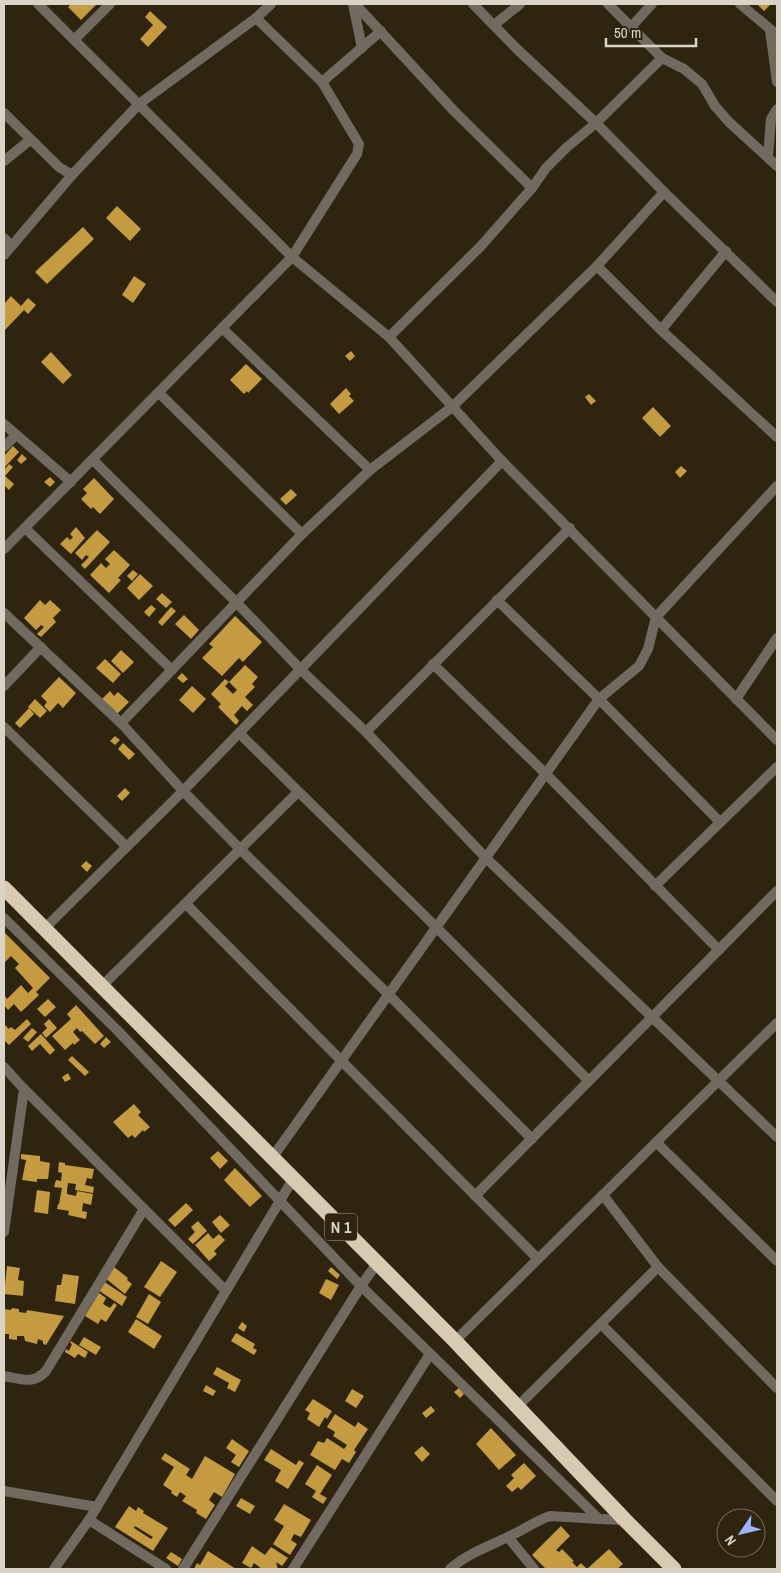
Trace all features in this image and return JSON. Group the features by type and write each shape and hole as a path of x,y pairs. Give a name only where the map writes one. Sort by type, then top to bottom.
{"highway":[{"name":"N 1","path":"4,888 455,1341 674,1569"}],"street":[{"path":"38,4 292,257 389,337 502,461 777,740"},
{"path":"74,40 110,4"},
{"path":"4,255 72,175 139,104 256,18 271,4"},
{"path":"354,4 455,112 532,188"},
{"path":"354,4 362,48"},
{"path":"473,4 777,302"},
{"path":"494,25 520,4"},
{"path":"608,4 662,58 684,69 702,84 714,106 724,117 777,166"},
{"path":"632,26 652,4"},
{"path":"740,4 774,33 777,82"},
{"path":"4,549 292,257 357,154 359,144 322,82 256,18"},
{"path":"322,82 381,31"},
{"path":"389,337 481,246 532,188 546,168 596,123 662,58"},
{"path":"768,156 771,119 777,108"},
{"path":"4,113 59,167 72,175"},
{"path":"4,161 30,140"},
{"path":"121,723 302,534 370,470 452,407 597,266 664,192"},
{"path":"4,238 11,246"},
{"path":"661,330 726,251"},
{"path":"597,266 661,330 777,437"},
{"path":"222,328 370,470"},
{"path":"159,393 302,534"},
{"path":"4,424 70,482"},
{"path":"4,446 16,435"},
{"path":"93,460 236,602 301,670 366,732 486,858 777,1137"},
{"path":"44,929 240,733 502,461"},
{"path":"272,1158 599,699 639,666 648,649 656,617 777,486"},
{"path":"25,528 172,670"},
{"path":"366,732 570,528"},
{"path":"497,600 599,699 720,822"},
{"path":"4,613 121,723 183,791 240,849 532,1139"},
{"path":"736,699 777,638"},
{"path":"4,686 42,647"},
{"path":"433,664 546,774 719,950"},
{"path":"4,727 126,846"},
{"path":"240,733 589,1081"},
{"path":"655,886 777,767"},
{"path":"101,987 298,792"},
{"path":"475,1196 777,891"},
{"path":"186,904 538,1259"},
{"path":"4,918 119,1032 361,1286 599,1519"},
{"path":"455,1341 777,1023"},
{"path":"4,1067 226,1291"},
{"path":"4,1232 24,1089"},
{"path":"656,1142 777,1262"},
{"path":"54,1569 97,1508 293,1179"},
{"path":"603,1195 658,1267 777,1388"},
{"path":"4,1376 33,1380 40,1377 46,1371 144,1209"},
{"path":"183,1569 361,1286 377,1264"},
{"path":"518,1406 658,1267"},
{"path":"601,1324 777,1501"},
{"path":"293,1569 430,1354"},
{"path":"4,1491 97,1508"},
{"path":"450,1569 471,1554 508,1537 542,1518 550,1516 625,1520"},
{"path":"89,1520 166,1569"},
{"path":"508,1537 534,1569"}],"building":[{"path":"71,4 97,4 81,20 68,7"},
{"path":"757,4 771,4 764,11"},
{"path":"150,11 167,27 148,47 140,39 153,25 145,17"},
{"path":"117,206 141,229 130,241 106,218"},
{"path":"83,227 94,239 47,284 35,272"},
{"path":"134,276 146,284 133,303 122,295"},
{"path":"11,296 21,306 28,298 36,305 28,314 24,310 4,331 4,304"},
{"path":"351,351 355,356 350,361 345,356"},
{"path":"51,352 72,375 63,384 41,362"},
{"path":"246,364 262,379 248,393 247,391 244,394 230,380"},
{"path":"346,388 351,394 349,396 354,401 339,414 330,404"},
{"path":"589,394 596,401 591,405 585,397"},
{"path":"653,407 671,426 660,437 642,418"},
{"path":"13,446 19,452 4,468 4,456"},
{"path":"22,454 27,459 21,464 17,460"},
{"path":"9,464 13,467 5,476 14,484 9,490 4,485 4,470"},
{"path":"681,466 687,471 680,478 675,472"},
{"path":"50,477 55,482 50,487 44,482"},
{"path":"94,478 114,499 100,514 93,507 91,509 81,499 87,493 83,489"},
{"path":"291,489 297,495 286,505 280,499"},
{"path":"76,527 85,538 71,554 60,544 67,537 70,540 73,537 70,534"},
{"path":"97,530 110,542 85,569 81,565 89,557 86,555 82,560 75,553"},
{"path":"114,550 130,565 118,578 121,580 109,593 90,575 101,563 106,568 110,564 105,559"},
{"path":"133,570 138,574 132,581 127,576"},
{"path":"140,574 153,586 139,600 127,588"},
{"path":"162,593 172,602 166,608 156,599"},
{"path":"40,600 45,605 50,600 61,610 53,618 56,622 41,637 37,634 44,627 41,625 36,630 24,618"},
{"path":"151,605 156,609 149,617 144,612"},
{"path":"171,607 176,611 162,626 158,622"},
{"path":"184,615 199,630 191,639 175,624"},
{"path":"235,616 262,642 243,662 239,658 222,676 202,658 213,647 209,644"},
{"path":"121,650 134,662 123,673 111,661"},
{"path":"105,659 121,674 113,683 96,668"},
{"path":"245,665 258,677 252,684 255,687 245,697 253,705 247,711 242,706 234,715 239,721 236,725 218,707 221,704 211,694 225,679 229,682","holes":["229,682 237,690 233,694 225,686"]},
{"path":"182,673 188,679 183,683 177,678"},
{"path":"59,677 76,693 63,708 58,703 50,712 44,706 47,702 41,696"},
{"path":"192,686 206,699 193,713 179,700"},
{"path":"110,691 114,696 118,692 129,702 117,714 102,699"},
{"path":"35,699 47,711 40,718 28,707"},
{"path":"29,708 34,714 20,728 15,723"},
{"path":"115,736 120,740 115,745 110,741"},
{"path":"123,743 135,754 129,760 118,749"},
{"path":"125,788 130,793 122,801 117,796"},
{"path":"86,861 92,866 87,872 81,866"},
{"path":"4,932 50,978 36,992 39,995 21,1012 14,1004 8,1010 4,1005 4,995 7,999 21,985 28,993 33,988 15,968 19,964 11,956 4,963"},
{"path":"48,999 56,1007 45,1017 37,1009"},
{"path":"76,1005 104,1036 95,1044 77,1028 73,1032 80,1040 65,1050 52,1036 71,1019 67,1014"},
{"path":"27,1019 31,1024 9,1045 4,1040 4,1026 15,1030"},
{"path":"49,1019 57,1028 46,1038 42,1033 47,1028 44,1024"},
{"path":"32,1028 37,1032 28,1042 23,1038"},
{"path":"41,1034 55,1050 50,1055 40,1044 32,1051 28,1046"},
{"path":"106,1037 111,1042 104,1048 100,1044"},
{"path":"72,1056 89,1072 85,1076 68,1060"},
{"path":"68,1073 71,1079 65,1082 62,1077"},
{"path":"134,1104 141,1112 138,1115 150,1127 144,1132 143,1130 135,1138 132,1135 128,1138 113,1122"},
{"path":"218,1151 228,1161 220,1169 210,1158"},
{"path":"21,1154 40,1156 40,1161 50,1163 48,1179 37,1179 37,1182 22,1180 26,1160 21,1159"},
{"path":"59,1162 65,1163 65,1165 94,1169 92,1179 87,1178 85,1185 94,1187 93,1193 75,1190 76,1184 68,1183 67,1194 76,1196 77,1191 93,1194 91,1205 83,1203 82,1211 87,1212 86,1219 68,1215 69,1211 57,1209 62,1188 54,1187 56,1180 61,1181 62,1173 58,1172"},
{"path":"235,1168 262,1196 250,1207 224,1180"},
{"path":"37,1190 50,1192 48,1214 34,1212"},
{"path":"186,1203 193,1210 175,1227 168,1220"},
{"path":"220,1215 230,1225 221,1233 212,1222"},
{"path":"198,1221 207,1231 193,1244 188,1239 195,1232 191,1227"},
{"path":"208,1233 213,1239 219,1234 225,1240 214,1251 217,1254 209,1261 195,1245"},
{"path":"161,1261 177,1272 160,1297 144,1287"},
{"path":"7,1266 20,1268 18,1280 24,1281 23,1296 4,1294"},
{"path":"114,1267 128,1278 127,1280 132,1284 125,1294 105,1278"},
{"path":"331,1267 340,1275 337,1279 328,1271"},
{"path":"63,1274 79,1276 75,1304 55,1301 57,1285 61,1285"},
{"path":"326,1279 339,1285 331,1300 319,1293"},
{"path":"103,1281 127,1297 122,1306 98,1290"},
{"path":"99,1293 106,1298 103,1304 110,1308 114,1303 117,1305 106,1322 101,1319 98,1324 85,1316"},
{"path":"149,1294 161,1302 148,1324 136,1317"},
{"path":"12,1308 19,1309 19,1312 26,1313 27,1310 64,1316 46,1345 38,1339 37,1344 25,1341 24,1336 17,1336 17,1340 9,1339 9,1334 4,1334 4,1309 11,1310"},
{"path":"136,1319 162,1336 154,1349 128,1332"},
{"path":"242,1322 247,1326 244,1332 238,1328"},
{"path":"236,1333 255,1344 253,1348 257,1350 254,1355 231,1341"},
{"path":"84,1337 101,1347 96,1355 79,1345"},
{"path":"71,1341 88,1352 85,1358 78,1354 75,1358 65,1352 66,1349 69,1351 72,1344 70,1343"},
{"path":"217,1367 241,1380 235,1392 227,1388 229,1383 213,1374"},
{"path":"206,1385 216,1391 213,1396 203,1391"},
{"path":"459,1388 464,1394 460,1398 454,1392"},
{"path":"352,1389 364,1396 356,1408 345,1401"},
{"path":"313,1399 332,1411 327,1419 325,1417 319,1427 307,1419 310,1413 305,1410"},
{"path":"431,1406 435,1411 426,1418 422,1413"},
{"path":"335,1414 355,1427 358,1422 368,1429 354,1450 356,1452 349,1463 342,1459 335,1470 310,1455 318,1441 324,1443 327,1438 344,1449 347,1445 333,1436 335,1432 327,1427"},
{"path":"491,1428 516,1455 499,1470 476,1444"},
{"path":"232,1439 249,1451 239,1467 231,1462 236,1455 226,1448"},
{"path":"422,1446 430,1454 422,1462 414,1453"},
{"path":"271,1449 296,1465 299,1460 304,1463 288,1489 275,1481 281,1470 264,1460"},
{"path":"165,1453 190,1469 186,1475 192,1479 205,1456 235,1474 222,1497 214,1492 209,1500 215,1505 206,1519 196,1513 197,1510 182,1501 186,1496 180,1492 177,1497 163,1485 174,1467 161,1459"},
{"path":"524,1463 536,1476 521,1490 518,1487 512,1492 506,1486 514,1478 511,1475"},
{"path":"317,1465 332,1475 320,1494 327,1498 323,1504 312,1497 316,1491 305,1484"},
{"path":"241,1498 255,1506 250,1514 236,1506"},
{"path":"284,1504 311,1520 301,1537 294,1534 291,1540 297,1544 290,1555 273,1544 284,1526 274,1520"},
{"path":"129,1506 136,1511 138,1507 144,1511 143,1513 168,1528 153,1551 115,1527","holes":["135,1526 153,1537 151,1539 134,1528"]},
{"path":"561,1526 570,1536 556,1550 559,1552 562,1549 574,1561 572,1562 577,1567 581,1563 587,1569 546,1569 532,1555"},
{"path":"252,1546 265,1555 271,1547 288,1558 282,1566 276,1562 278,1569 262,1569 254,1563 251,1568 242,1563"},
{"path":"609,1549 623,1564 617,1569 587,1569"},
{"path":"208,1551 236,1569 194,1569 197,1563 200,1565"},
{"path":"171,1552 182,1559 178,1566 166,1558"}]}
